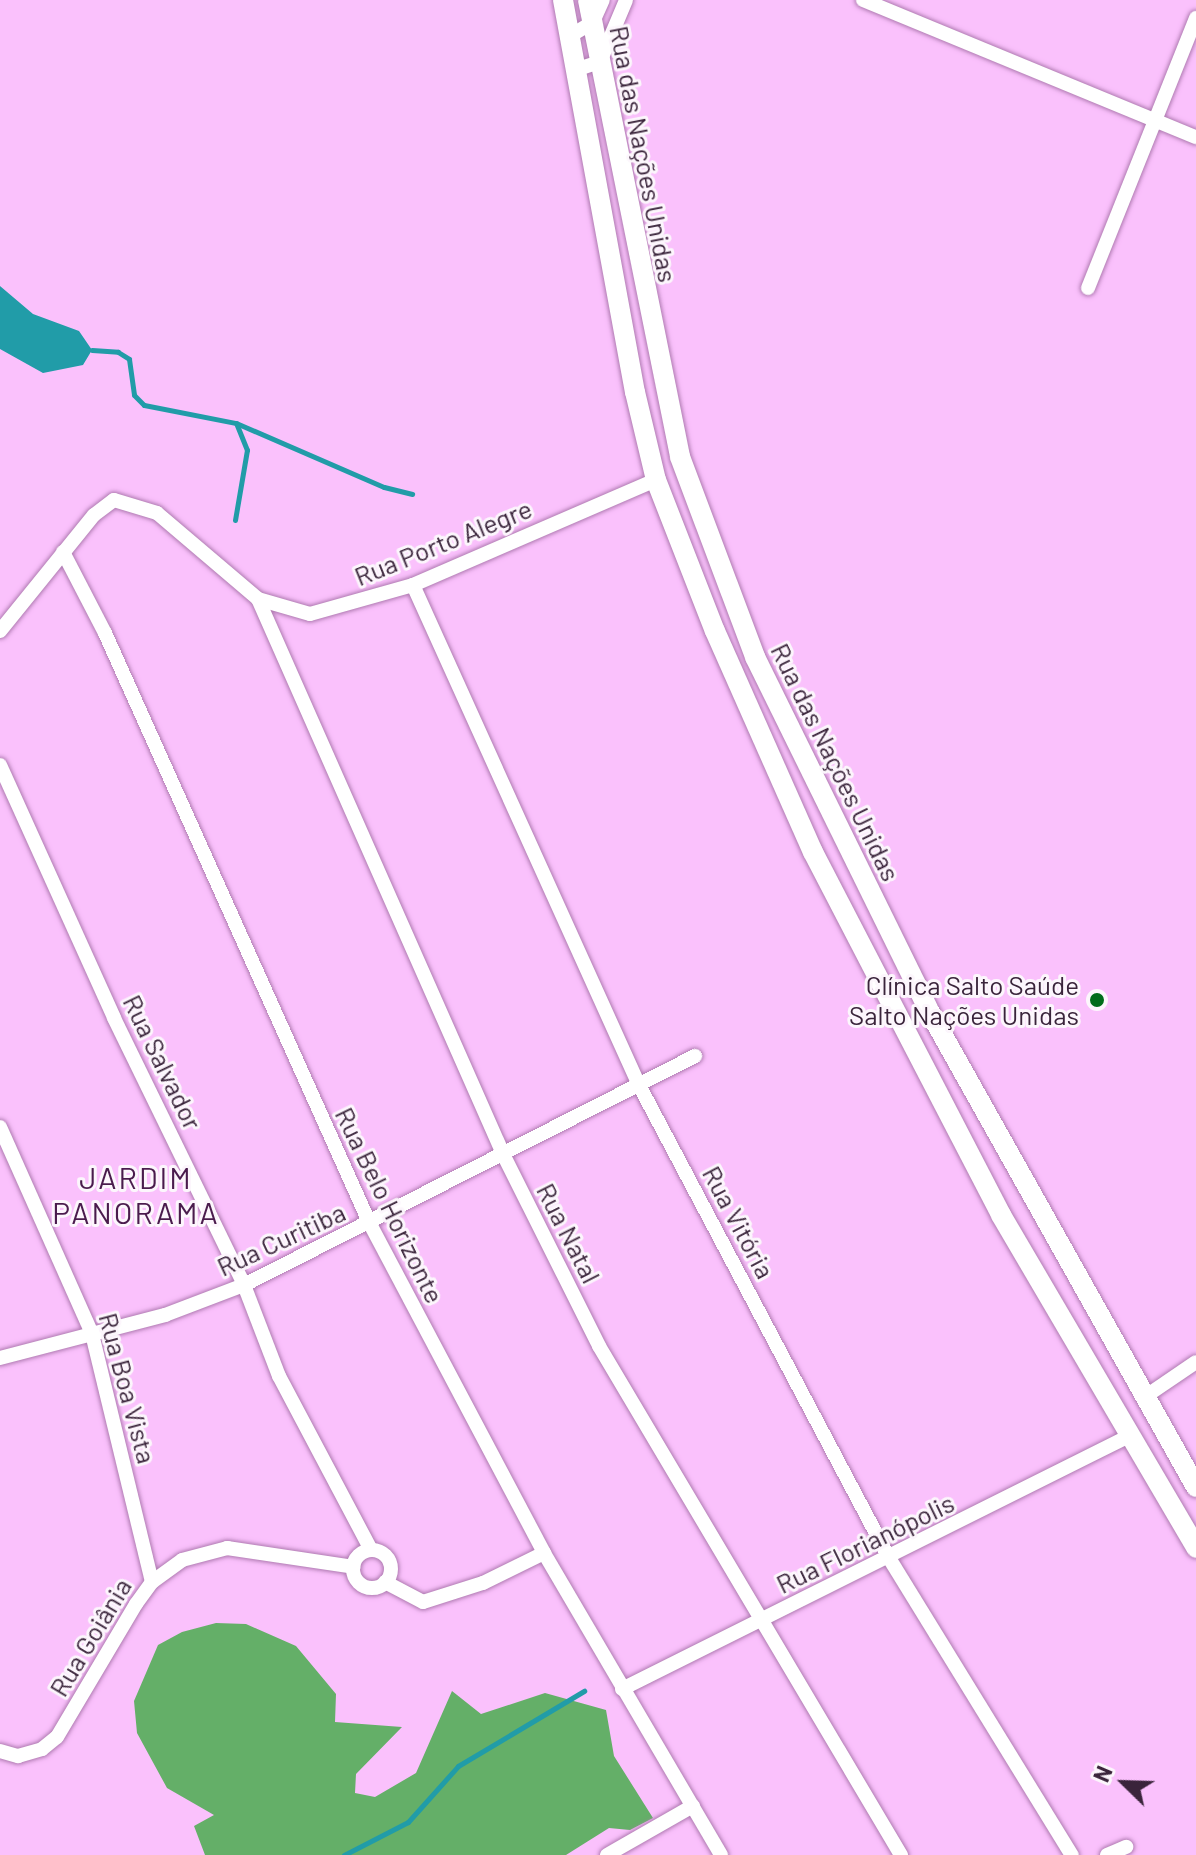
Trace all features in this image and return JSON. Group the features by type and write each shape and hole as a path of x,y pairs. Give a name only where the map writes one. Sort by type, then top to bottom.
{"main road":[{"name":"Rua das Nações Unidas","path":"563,0 656,480 715,631 813,852 1001,1215 1127,1437 1196,1548"},
{"name":"Rua das Nações Unidas","path":"588,0 680,457 755,657 928,1009 1032,1203 1196,1487"},
{"path":"715,631 716,613 724,608 755,657"},
{"path":"1001,1215 1014,1215 1032,1203"}],"street":[{"path":"570,36 593,22 603,0"},
{"path":"575,70 600,62 626,0"},
{"path":"863,0 1196,137"},
{"path":"1088,288 1196,18"},
{"name":"Rua Porto Alegre","path":"0,631 102,507 114,500 133,503 191,539 258,599 310,614 413,585 656,480"},
{"name":"Rua Belo Horizonte","path":"63,552 105,633 370,1224 544,1553 721,1855"},
{"name":"Rua Vitória","path":"413,585 639,1085 889,1558 1072,1855"},
{"name":"Rua Natal","path":"258,599 504,1156 599,1346 901,1855"},
{"name":"Rua Salvador","path":"0,765 114,1018 244,1285 279,1376 371,1550"},
{"name":"Rua Curitiba","path":"0,1358 92,1334 244,1285 504,1156 695,1056"},
{"name":"Rua Boa Vista","path":"0,1127 92,1334 152,1582"},
{"path":"1146,1396 1196,1362"},
{"name":"Rua Florianópolis","path":"622,1689 1127,1437"},
{"name":"Rua Goiânia","path":"0,1751 18,1756 42,1749 57,1737 152,1582 182,1560 227,1548 354,1567"},
{"path":"371,1550 388,1559 385,1582 373,1588 363,1586 354,1567 362,1553 371,1550"},
{"path":"385,1582 423,1602 483,1583 544,1553"},
{"path":"607,1855 693,1806"},
{"path":"1107,1855 1126,1847"}],"shaded area":[{"path":"0,286 33,314 79,331 92,350 83,365 43,373 0,349"},
{"path":"216,1623 246,1624 296,1646 336,1694 335,1722 402,1727 356,1774 355,1793 375,1797 416,1773 452,1691 481,1714 545,1693 606,1710 614,1756 653,1818 630,1830 609,1828 566,1855 205,1855 194,1826 214,1815 167,1788 137,1733 134,1701 158,1645 182,1632"}],"waterway":[{"path":"92,350 118,352 129,359 134,395 144,405 236,423 384,487 412,494"},
{"path":"235,520 247,450 237,425"},
{"path":"344,1855 408,1822 458,1766 584,1691"}],"place":[{"name":"Clínica Salto Saúde Salto Nações Unidas","path":"1097,1000"}],"district":[{"name":"JARDIM PANORAMA","path":"136,1194"}]}
